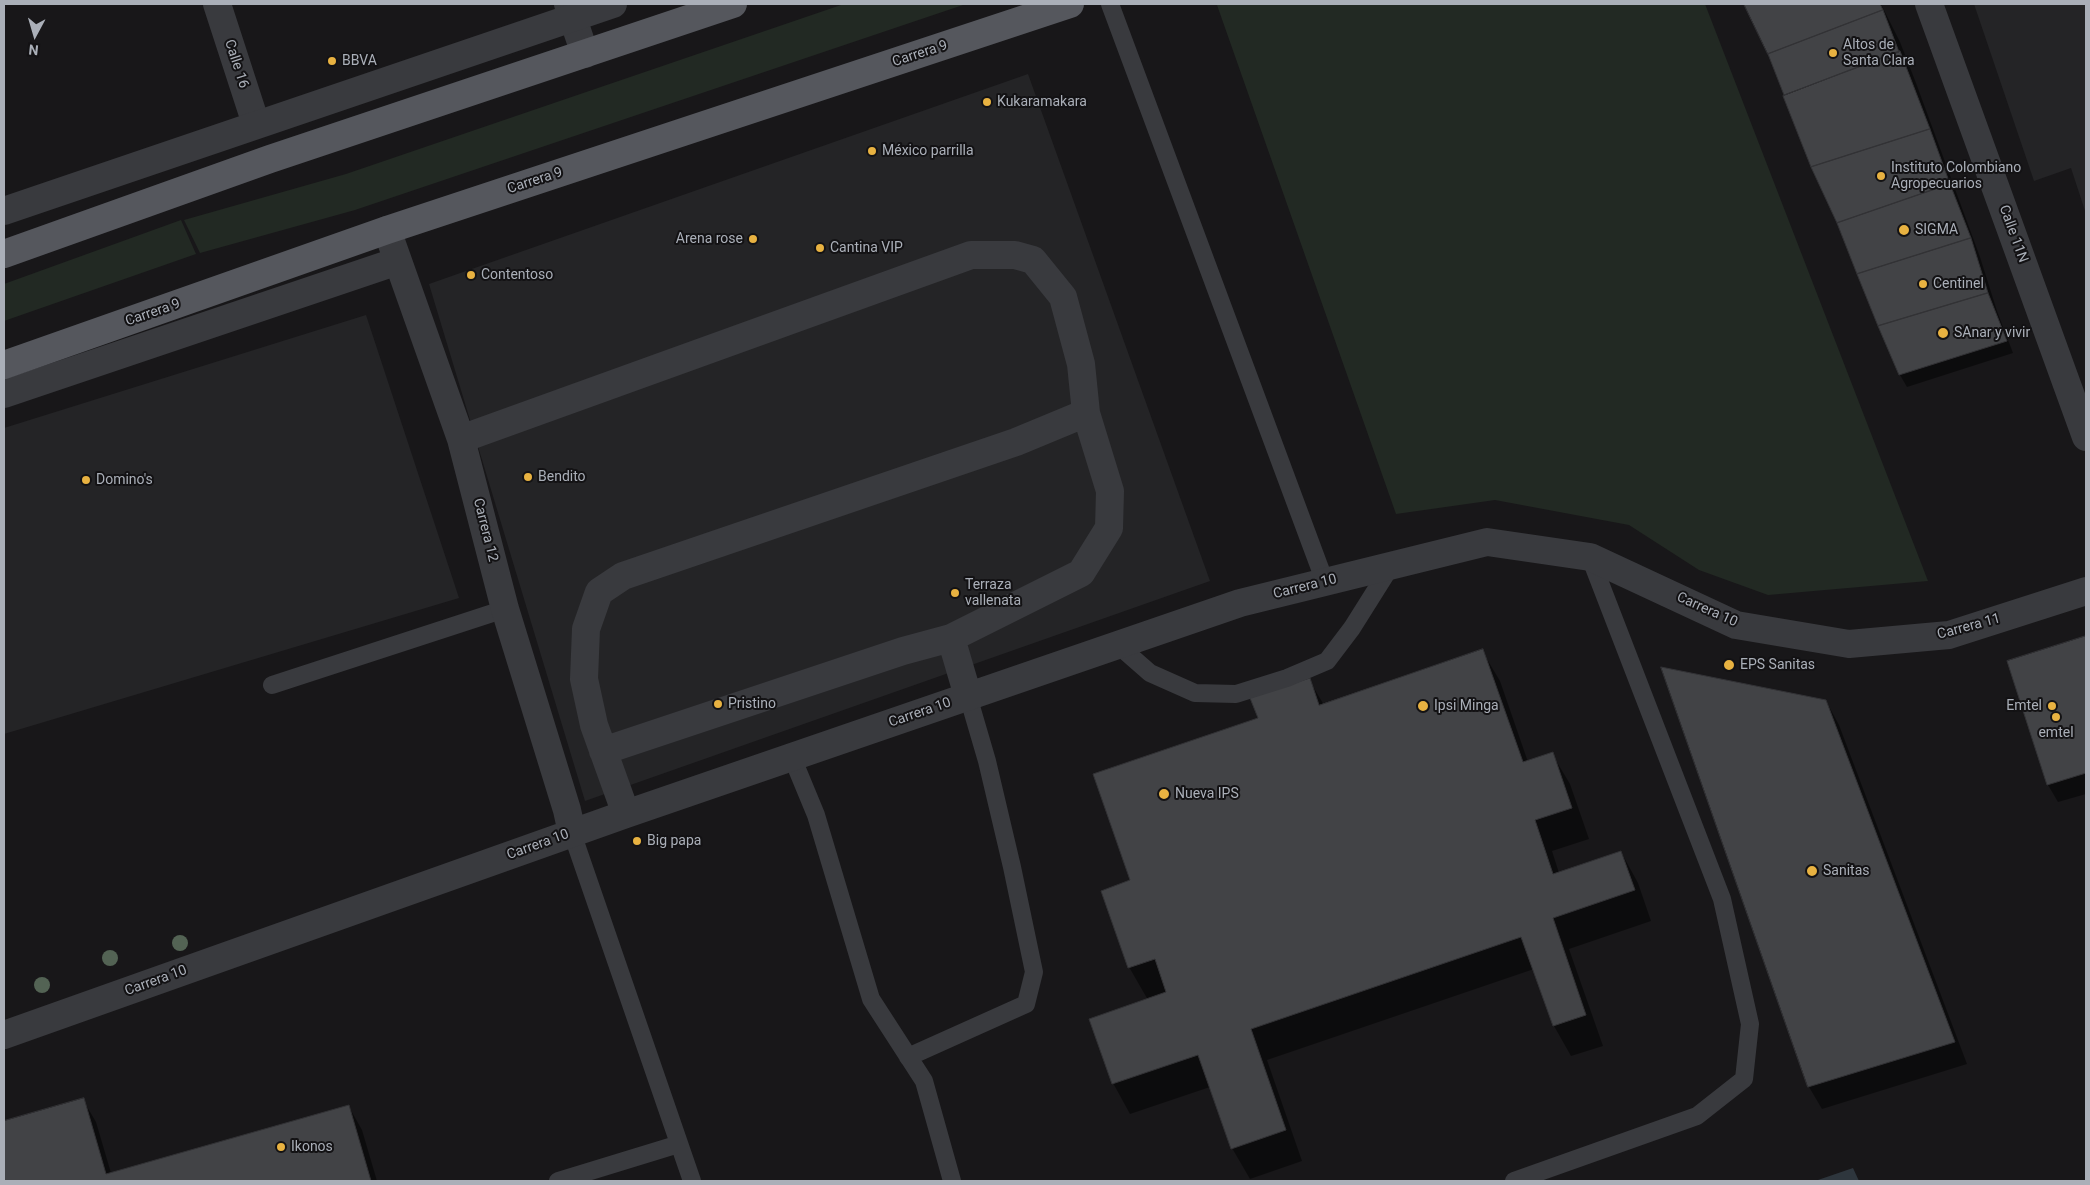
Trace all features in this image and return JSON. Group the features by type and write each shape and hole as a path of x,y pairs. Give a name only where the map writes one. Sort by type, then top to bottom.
{"main road":[{"path":"4,254 270,159 733,4"},
{"name":"Carrera 9","path":"4,365 387,230 1070,4"}],"street":[{"name":"Calle 16","path":"217,4 256,124"},
{"path":"4,211 256,124 570,11 614,4"},
{"name":"Calle 11N","path":"1929,4 2086,437"},
{"path":"570,11 585,54"},
{"name":"Carrera 12","path":"387,230 461,439 505,609 567,810 572,833"},
{"path":"461,439 971,255 1015,254 1033,260 1063,297 1082,364 1086,413 1110,491 1109,528 1081,573 951,638 903,651 603,751"},
{"path":"4,394 398,261"},
{"path":"626,814 594,724 584,679 586,629 598,592 623,576 1016,442 1086,413"},
{"name":"Carrera 10","path":"4,1035 626,814 1240,603 1487,542 1590,557 1736,625 1849,644"},
{"name":"Carrera 11","path":"1849,644 1949,635 2086,591"},
{"path":"951,638 968,696"}],"lane":[{"path":"1110,4 1325,582"},
{"path":"1514,1181 1697,1116 1744,1079 1750,1024 1722,899 1590,557"},
{"path":"1118,645 1150,673 1195,693 1236,694 1287,678 1327,661 1352,628 1391,566"},
{"path":"272,685 505,609"},
{"path":"908,1057 1026,1004 1034,972 987,762 968,696"},
{"path":"792,757 816,815 871,999 924,1081 952,1181"},
{"path":"572,833 692,1181"},
{"path":"558,1181 679,1144"}],"shaded area":[{"path":"844,4 966,4 355,210 200,253 184,220 346,174"},
{"path":"1705,4 1928,581 1768,595 1699,570 1629,525 1495,500 1396,514 1217,5"},
{"path":"1974,4 2086,4 2086,214 2071,168 2034,181"},
{"path":"1028,74 1210,581 585,801 429,284"},
{"path":"181,220 196,254 4,321 4,284"},
{"path":"366,315 459,598 4,734 4,428"},
{"path":"1853,1168 1859,1181 1815,1181"}],"building":[{"path":"1744,4 1880,4 1883,10 1768,54"},
{"name":"Altos de Santa Clara","path":"1883,10 1899,52 1784,95 1768,54"},
{"path":"1900,51 1930,129 1811,167 1783,96"},
{"name":"Instituto Colombiano Agropecuarios","path":"1930,129 1950,184 1837,223 1811,167"},
{"name":"SIGMA","path":"1950,184 1971,238 1857,274 1837,223"},
{"name":"Centinel","path":"1971,238 1988,293 1878,326 1857,274"},
{"name":"SAnar y vivir","path":"1988,293 2007,341 1899,375 1878,326"},
{"name":"emtel","path":"2086,636 2086,773 2047,785 2007,661"},
{"name":"Nueva IPS","path":"1483,649 1523,762 1553,752 1572,808 1535,820 1553,874 1621,851 1635,890 1553,918 1586,1015 1553,1026 1521,937 1251,1029 1286,1130 1231,1149 1198,1055 1112,1084 1089,1019 1166,992 1155,959 1128,968 1101,891 1130,880 1093,774 1258,718 1250,698 1310,678 1319,705"},
{"name":"Sanitas","path":"1661,667 1826,700 1955,1042 1808,1087"},
{"name":"Ikonos","path":"84,1098 106,1174 349,1105 371,1181 4,1181 4,1121"}],"place":[{"name":"Altos de Santa Clara","path":"1833,53"},
{"name":"BBVA","path":"332,61"},
{"name":"Kukaramakara","path":"987,102"},
{"name":"México parrilla","path":"872,151"},
{"name":"Instituto Colombiano Agropecuarios","path":"1881,176"},
{"name":"SIGMA","path":"1904,230"},
{"name":"Arena rose","path":"753,239"},
{"name":"Cantina VIP","path":"820,248"},
{"name":"Contentoso","path":"471,275"},
{"name":"Centinel","path":"1923,284"},
{"name":"SAnar y vivir","path":"1943,333"},
{"name":"Bendito","path":"528,477"},
{"name":"Domino's","path":"86,480"},
{"name":"Terraza vallenata","path":"955,593"},
{"name":"EPS Sanitas","path":"1729,665"},
{"name":"Pristino","path":"718,704"},
{"name":"Ipsi Minga","path":"1423,706"},
{"name":"Emtel","path":"2052,706"},
{"name":"emtel","path":"2056,717"},
{"name":"Nueva IPS","path":"1164,794"},
{"name":"Big papa","path":"637,841"},
{"name":"Sanitas","path":"1812,871"},
{"name":"Ikonos","path":"281,1147"}]}
